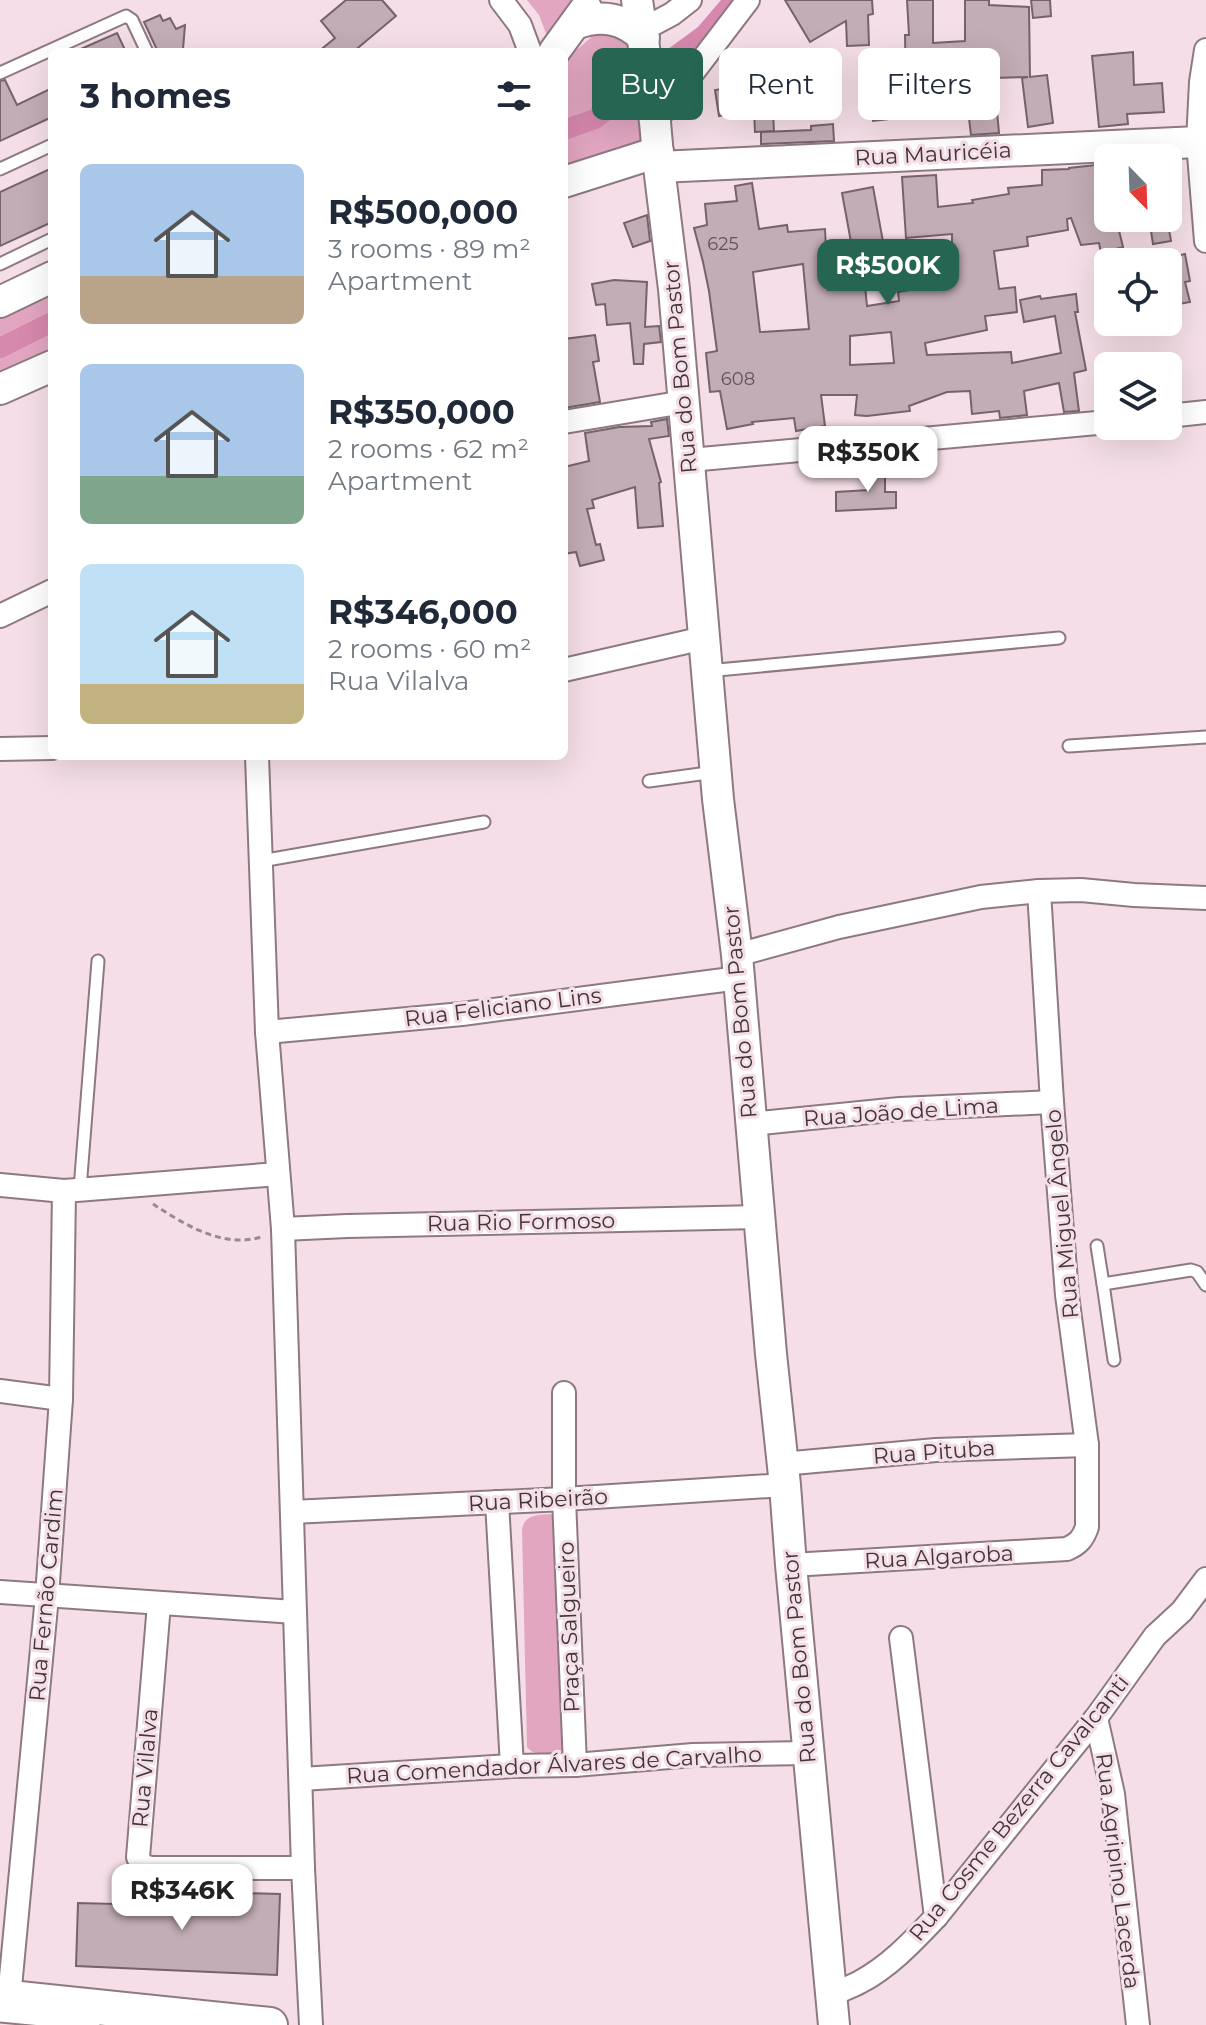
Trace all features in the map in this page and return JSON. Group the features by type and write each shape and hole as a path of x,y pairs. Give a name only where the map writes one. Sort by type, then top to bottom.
{"main road":[{"path":"3,2004 270,2025"}],"street":[{"path":"501,0 520,25 529,48"},
{"name":"Rua do Bom Pastor","path":"637,0 674,289 715,772 738,967 834,2025"},
{"path":"557,48 584,12 612,19 644,38 690,0"},
{"path":"656,138 748,0"},
{"path":"1206,50 1201,82 1206,241"},
{"name":"Rua Mauricéia","path":"568,180 656,138 1202,140"},
{"path":"0,302 48,279"},
{"path":"0,389 48,368"},
{"path":"568,421 684,402"},
{"path":"1182,415 1206,412"},
{"path":"690,460 1094,423"},
{"path":"0,616 48,593"},
{"path":"568,669 704,638"},
{"path":"0,749 48,748"},
{"path":"257,760 267,1032 283,1229 303,1868 311,2025"},
{"name":"Rua Feliciano Lins","path":"267,1032 462,1014 738,967 867,921 981,897 1081,890 1206,898"},
{"name":"Rua Miguel Ângelo","path":"1039,891 1067,1295 1087,1445 1087,1527 1084,1537"},
{"name":"Rua João de Lima","path":"751,1124 900,1109 1052,1102"},
{"path":"0,1185 72,1190 278,1174"},
{"name":"Rua Fernão Cardim","path":"3,2004 47,1596 72,1190"},
{"name":"Rua Rio Formoso","path":"283,1229 759,1217"},
{"path":"0,1391 61,1399"},
{"name":"Praça Salgueiro","path":"564,1393 564,1499 575,1765"},
{"name":"Rua Pituba","path":"784,1474 936,1450 1087,1445"},
{"name":"Rua Ribeirão","path":"292,1512 564,1499 784,1474"},
{"path":"497,1502 512,1766"},
{"name":"Rua Algaroba","path":"791,1565 1067,1549 1077,1545 1084,1537"},
{"name":"Rua Cosme Bezerra Cavalcanti","path":"831,1995 860,1982 886,1965 936,1917 1096,1718 1155,1636 1182,1611 1206,1579"},
{"path":"0,1592 295,1612"},
{"name":"Rua Vilalva","path":"159,1604 138,1857 142,1866 303,1868"},
{"path":"901,1638 936,1917"},
{"name":"Rua Agripino Lacerda","path":"1096,1718 1113,1794 1138,2025"},
{"name":"Rua Comendador Álvares de Carvalho","path":"301,1779 575,1765 693,1755 808,1753"}],"lane":[{"path":"55,48 126,16 132,20 145,48"},
{"path":"0,73 48,51"},
{"path":"0,169 48,147"},
{"path":"0,264 48,241"},
{"path":"707,671 1059,638"},
{"path":"1069,746 1206,737"},
{"path":"649,781 715,772"},
{"path":"261,861 484,822"},
{"path":"72,1190 98,961"},
{"path":"1097,1246 1114,1360"},
{"path":"1103,1284 1191,1270 1197,1272 1206,1285"},
{"path":"3,2004 94,2025"}],"path":[{"path":"126,1186 179,1221 214,1237 251,1241 283,1229"}],"shaded area":[{"path":"527,0 600,0 565,48 550,44 539,15"},
{"path":"721,0 747,0 703,51 703,48 669,48 698,27"},
{"path":"596,33 626,33 629,48 592,48 592,120 642,120 643,143 568,175 568,58"},
{"path":"48,286 48,362 0,383 0,308"},
{"path":"550,1514 555,1516 565,1750 544,1754 534,1753 527,1747 522,1530 528,1519"}],"building":[{"path":"346,0 382,0 396,16 358,48 323,48 335,38 321,21"},
{"path":"785,0 872,0 873,14 868,15 869,45 847,46 846,21 810,42"},
{"path":"907,0 933,0 933,43 965,41 965,0 989,0 989,5 1029,7 1030,77 1047,75 1053,123 1028,127 1022,78 1028,77 1000,78 1000,48 905,48 905,35 909,35"},
{"path":"1031,0 1050,0 1051,16 1033,18"},
{"path":"160,15 163,21 170,18 176,29 185,25 183,48 156,48 144,22"},
{"path":"117,33 124,48 83,48"},
{"path":"1133,52 1134,85 1162,83 1164,112 1127,114 1128,124 1099,127 1092,56"},
{"path":"5,80 17,105 48,90 48,119 0,141 0,81"},
{"path":"719,89 719,116 715,90"},
{"path":"754,120 773,120 774,131 755,132"},
{"path":"969,120 998,120 999,133 971,135"},
{"path":"833,124 834,141 761,144 761,132 811,130 811,126"},
{"path":"1094,165 1094,232 1119,232 1123,247 1100,248 1099,243 1081,245 1071,218 1067,219 1068,230 1027,237 1028,246 994,251 999,289 1015,287 1017,312 985,316 987,330 925,343 927,355 1011,352 1012,363 1061,353 1055,316 1024,322 1020,300 1076,294 1078,312 1075,312 1086,370 1074,373 1079,411 1064,412 1059,383 1024,391 1027,415 1000,418 999,411 972,414 970,391 947,392 909,406 910,411 867,416 855,415 857,395 821,395 825,426 796,431 794,418 752,422 727,429 720,391 710,392 706,353 717,351 709,291 694,228 707,225 705,204 737,201 735,186 752,183 759,229 787,225 788,232 825,229 828,290 865,286 867,306 899,301 898,292 910,290 910,286 952,282 952,234 906,238 902,177 936,175 938,207 1009,194 1008,188 1042,185 1042,170","holes":["803,264 809,329 760,332 753,272","891,332 894,363 850,365 850,336"]},
{"path":"48,170 48,224 0,246 0,192"},
{"path":"873,187 886,258 855,264 842,193"},
{"path":"647,215 650,241 633,247 624,223"},
{"path":"1151,232 1169,232 1171,241 1153,244"},
{"path":"1185,254 1190,281 1185,282 1190,302 1182,303 1182,255"},
{"path":"614,280 647,282 645,327 659,326 661,342 644,344 643,364 634,364 630,323 607,325 605,304 596,305 592,284"},
{"path":"595,335 599,361 593,362 600,402 568,407 568,338"},
{"path":"667,419 669,436 649,439 661,482 663,526 638,528 635,487 592,500 594,508 587,509 596,545 600,544 604,560 580,566 576,552 568,553 568,466 589,461 585,433 619,427 652,426 651,422"},
{"path":"868,466 885,466 885,492 896,492 896,508 836,511 836,492 869,490"},
{"path":"116,1890 280,1894 277,1975 76,1966 78,1903 116,1904"}],"waterway":[{"path":"568,129 592,120"},
{"path":"0,348 48,324"}]}
